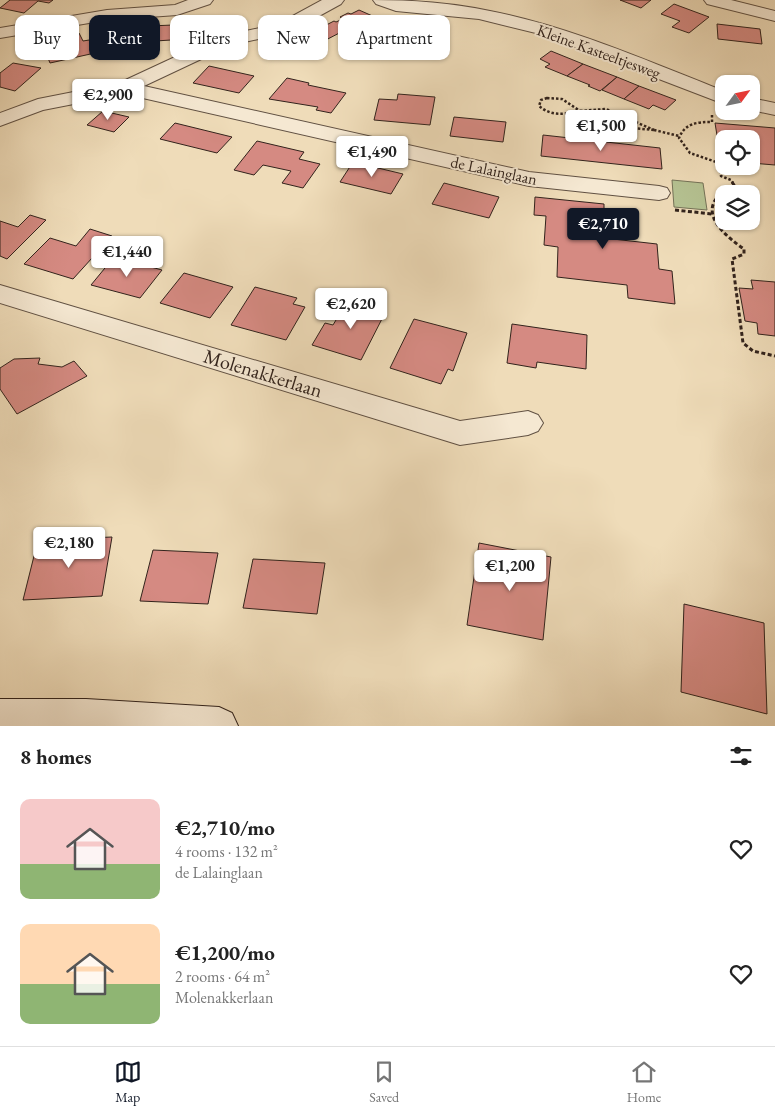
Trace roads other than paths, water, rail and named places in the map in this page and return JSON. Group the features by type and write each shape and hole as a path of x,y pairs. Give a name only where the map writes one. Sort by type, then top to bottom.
{"street":[{"path":"0,33 107,15 177,10 204,0"},
{"path":"0,120 38,104 125,88 225,40 284,28 334,0"},
{"name":"Kleine Kasteeltjesweg","path":"382,0 396,6 489,16 528,25 571,39 715,94"},
{"path":"713,0 746,5 775,16"},
{"name":"de Lalainglaan","path":"125,88 529,179 659,193"},
{"path":"760,106 775,109"},
{"name":"Molenakkerlaan","path":"0,294 460,433 528,424"},
{"path":"0,718 86,718 219,726"}]}
